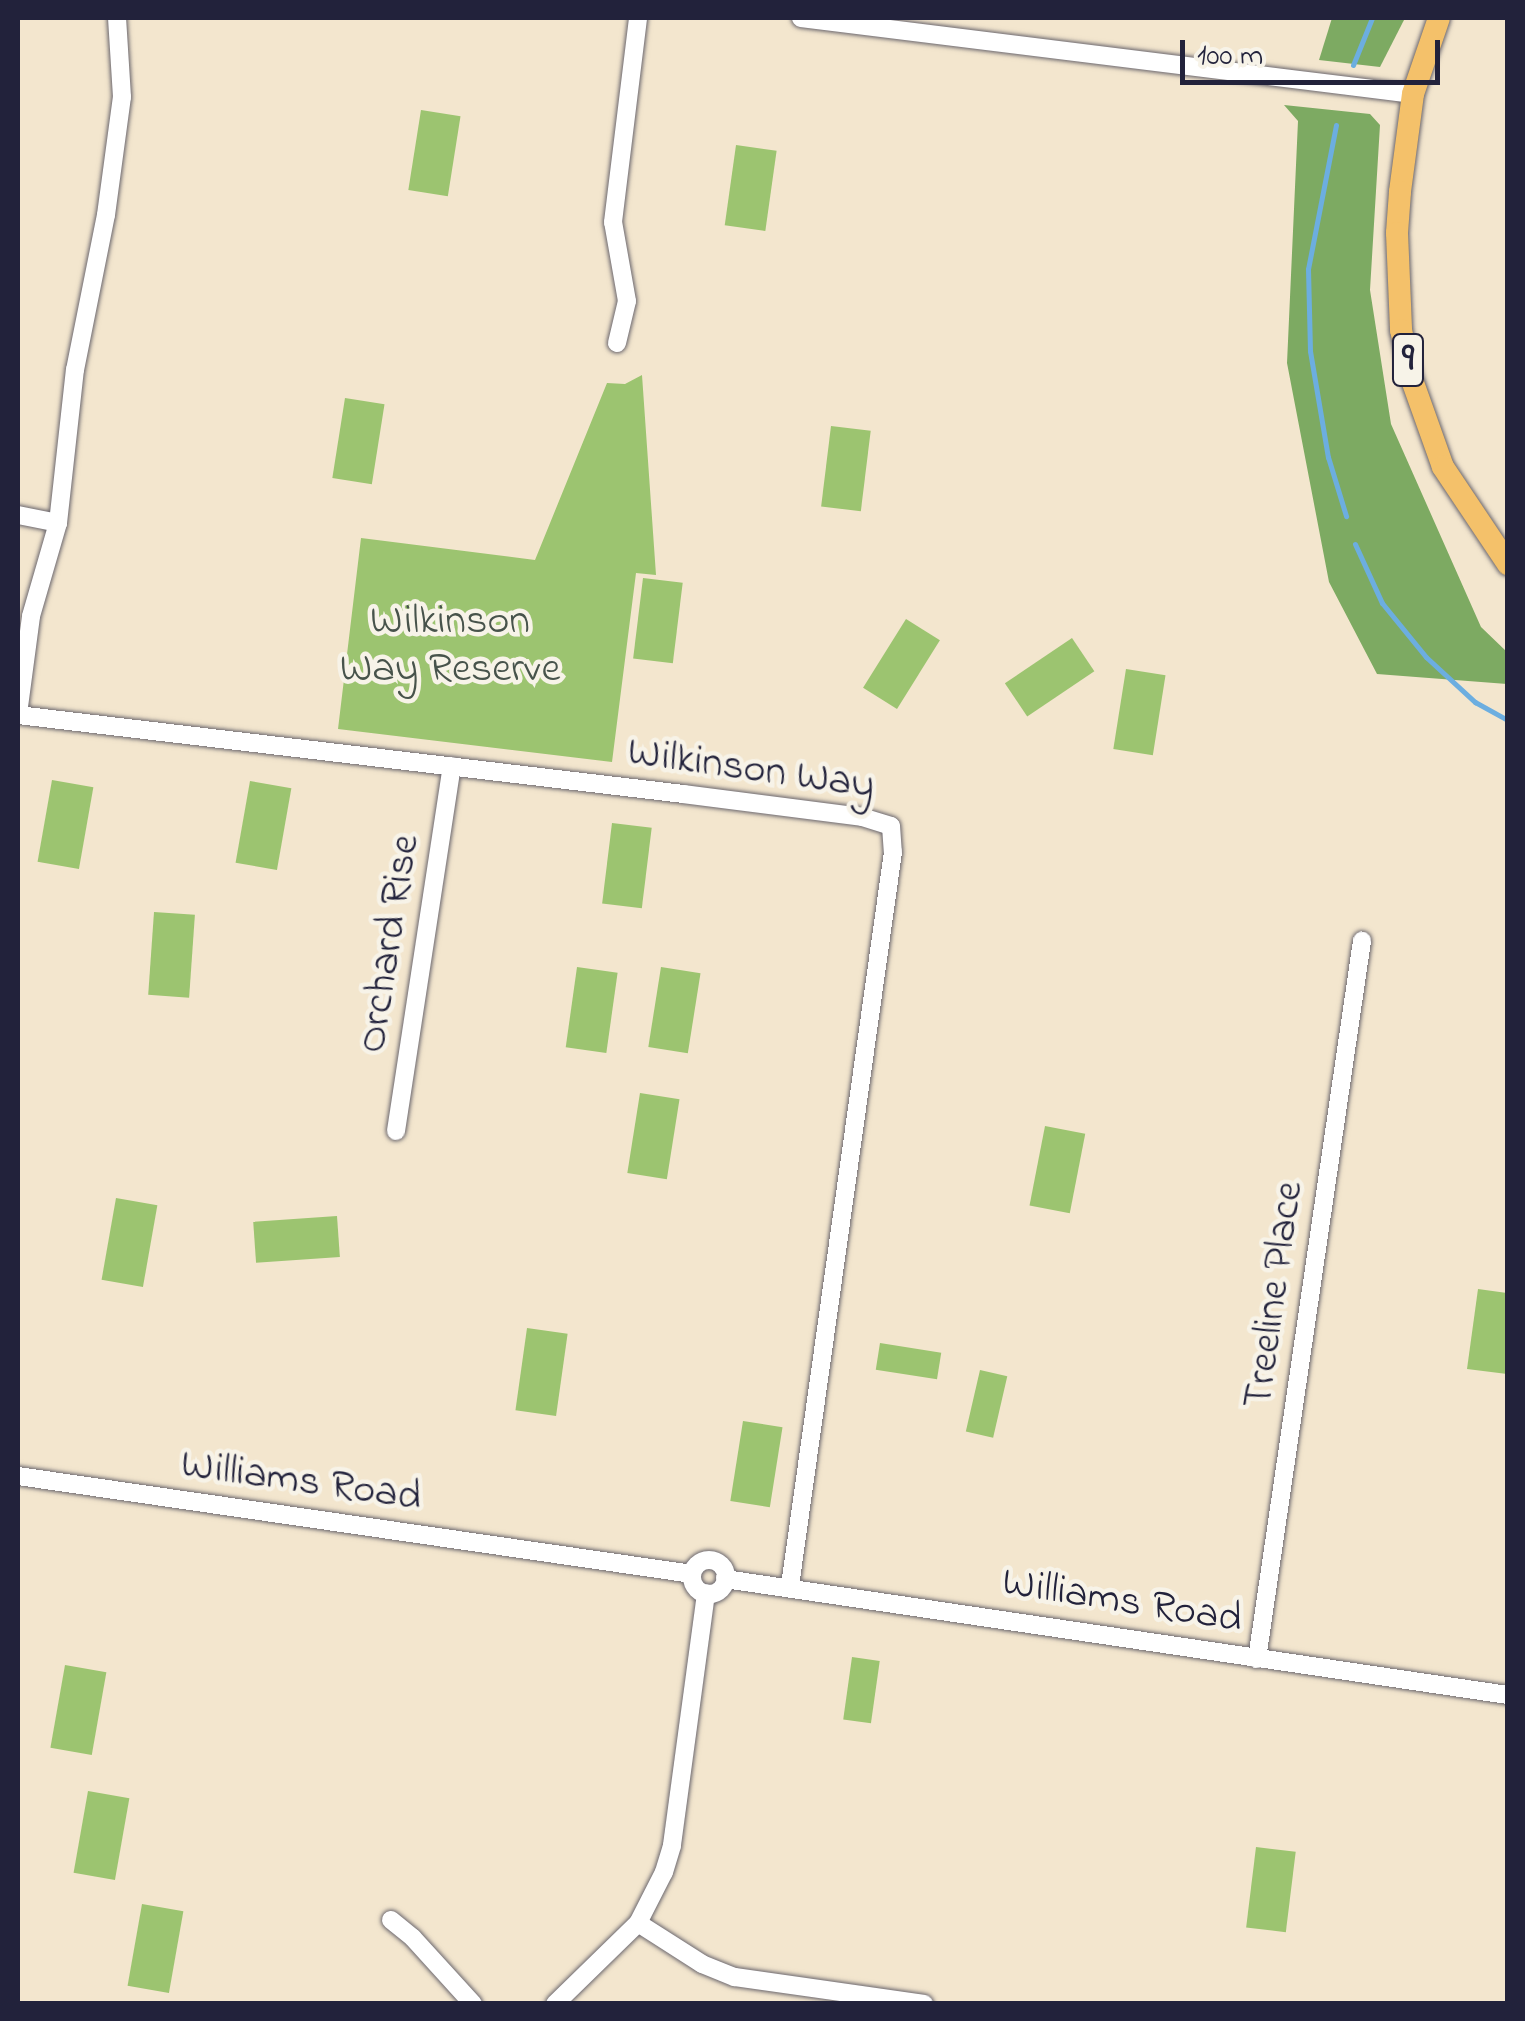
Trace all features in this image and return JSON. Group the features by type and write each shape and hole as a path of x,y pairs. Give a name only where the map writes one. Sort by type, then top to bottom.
{"main road":[{"name":"9","path":"1439,18 1413,94 1396,232 1405,347 1444,467 1508,564"}],"street":[{"path":"18,714 31,616 58,523 74,370 92,294 122,96 117,18"},
{"path":"617,342 627,301 612,222 638,18"},
{"path":"801,18 1413,94"},
{"path":"18,514 58,523"},
{"name":"Wilkinson Way","path":"18,714 862,817 891,826 893,852 790,1586"},
{"name":"Orchard Rise","path":"396,1131 452,766"},
{"name":"Treeline Place","path":"1257,1659 1362,941"},
{"name":"Williams Road","path":"18,1476 692,1574"},
{"path":"708,1560 723,1568 726,1580 716,1592 706,1593 694,1585 692,1574 698,1564 708,1560"},
{"name":"Williams Road","path":"726,1580 790,1586 1508,1695"},
{"path":"555,2004 638,1923 672,1845 706,1593"},
{"path":"391,1920 414,1938 474,2004"},
{"path":"638,1923 702,1964 735,1977 924,2004"}],"green space":[{"path":"1332,18 1405,18 1380,67 1319,60"},
{"path":"1284,105 1370,114 1380,125 1370,290 1391,424 1481,627 1507,652 1507,684 1377,674 1329,582 1287,363 1298,121"},
{"path":"421,110 461,116 448,196 408,190"},
{"path":"736,145 777,151 765,231 725,225"},
{"name":"Wilkinson Way Reserve","path":"642,375 656,575 636,573 612,762 338,729 361,538 535,560 607,383 625,384"},
{"path":"345,398 385,404 372,484 332,478"},
{"path":"831,426 871,431 861,511 821,506"},
{"path":"643,578 683,583 673,663 633,658"},
{"path":"906,619 940,640 897,709 863,688"},
{"path":"1072,638 1094,671 1027,716 1005,683"},
{"path":"1126,669 1166,675 1153,755 1113,749"},
{"path":"52,780 93,787 79,869 38,862"},
{"path":"250,781 291,788 277,870 236,863"},
{"path":"612,823 652,828 642,908 602,903"},
{"path":"154,912 195,915 189,998 148,995"},
{"path":"577,967 618,973 606,1053 566,1047"},
{"path":"661,967 701,973 688,1053 648,1047"},
{"path":"640,1093 680,1099 667,1179 627,1173"},
{"path":"1045,1126 1085,1134 1070,1213 1030,1206"},
{"path":"116,1198 157,1205 143,1287 102,1280"},
{"path":"337,1216 340,1257 256,1263 253,1222"},
{"path":"1478,1289 1507,1293 1507,1374 1467,1369"},
{"path":"527,1328 568,1334 556,1416 515,1410"},
{"path":"880,1343 941,1353 937,1379 876,1370"},
{"path":"980,1370 1007,1376 993,1438 966,1431"},
{"path":"743,1421 783,1427 770,1507 730,1501"},
{"path":"852,1657 880,1661 871,1723 843,1719"},
{"path":"65,1665 106,1672 92,1755 50,1748"},
{"path":"88,1791 129,1798 115,1880 74,1873"},
{"path":"1256,1847 1296,1852 1286,1932 1246,1927"},
{"path":"142,1904 183,1911 169,1993 128,1986"}],"waterway":[{"path":"1353,65 1372,18"},
{"path":"1336,125 1308,269 1310,351 1328,457 1346,516"},
{"path":"1355,544 1382,603 1426,657 1475,702 1508,720"}]}
